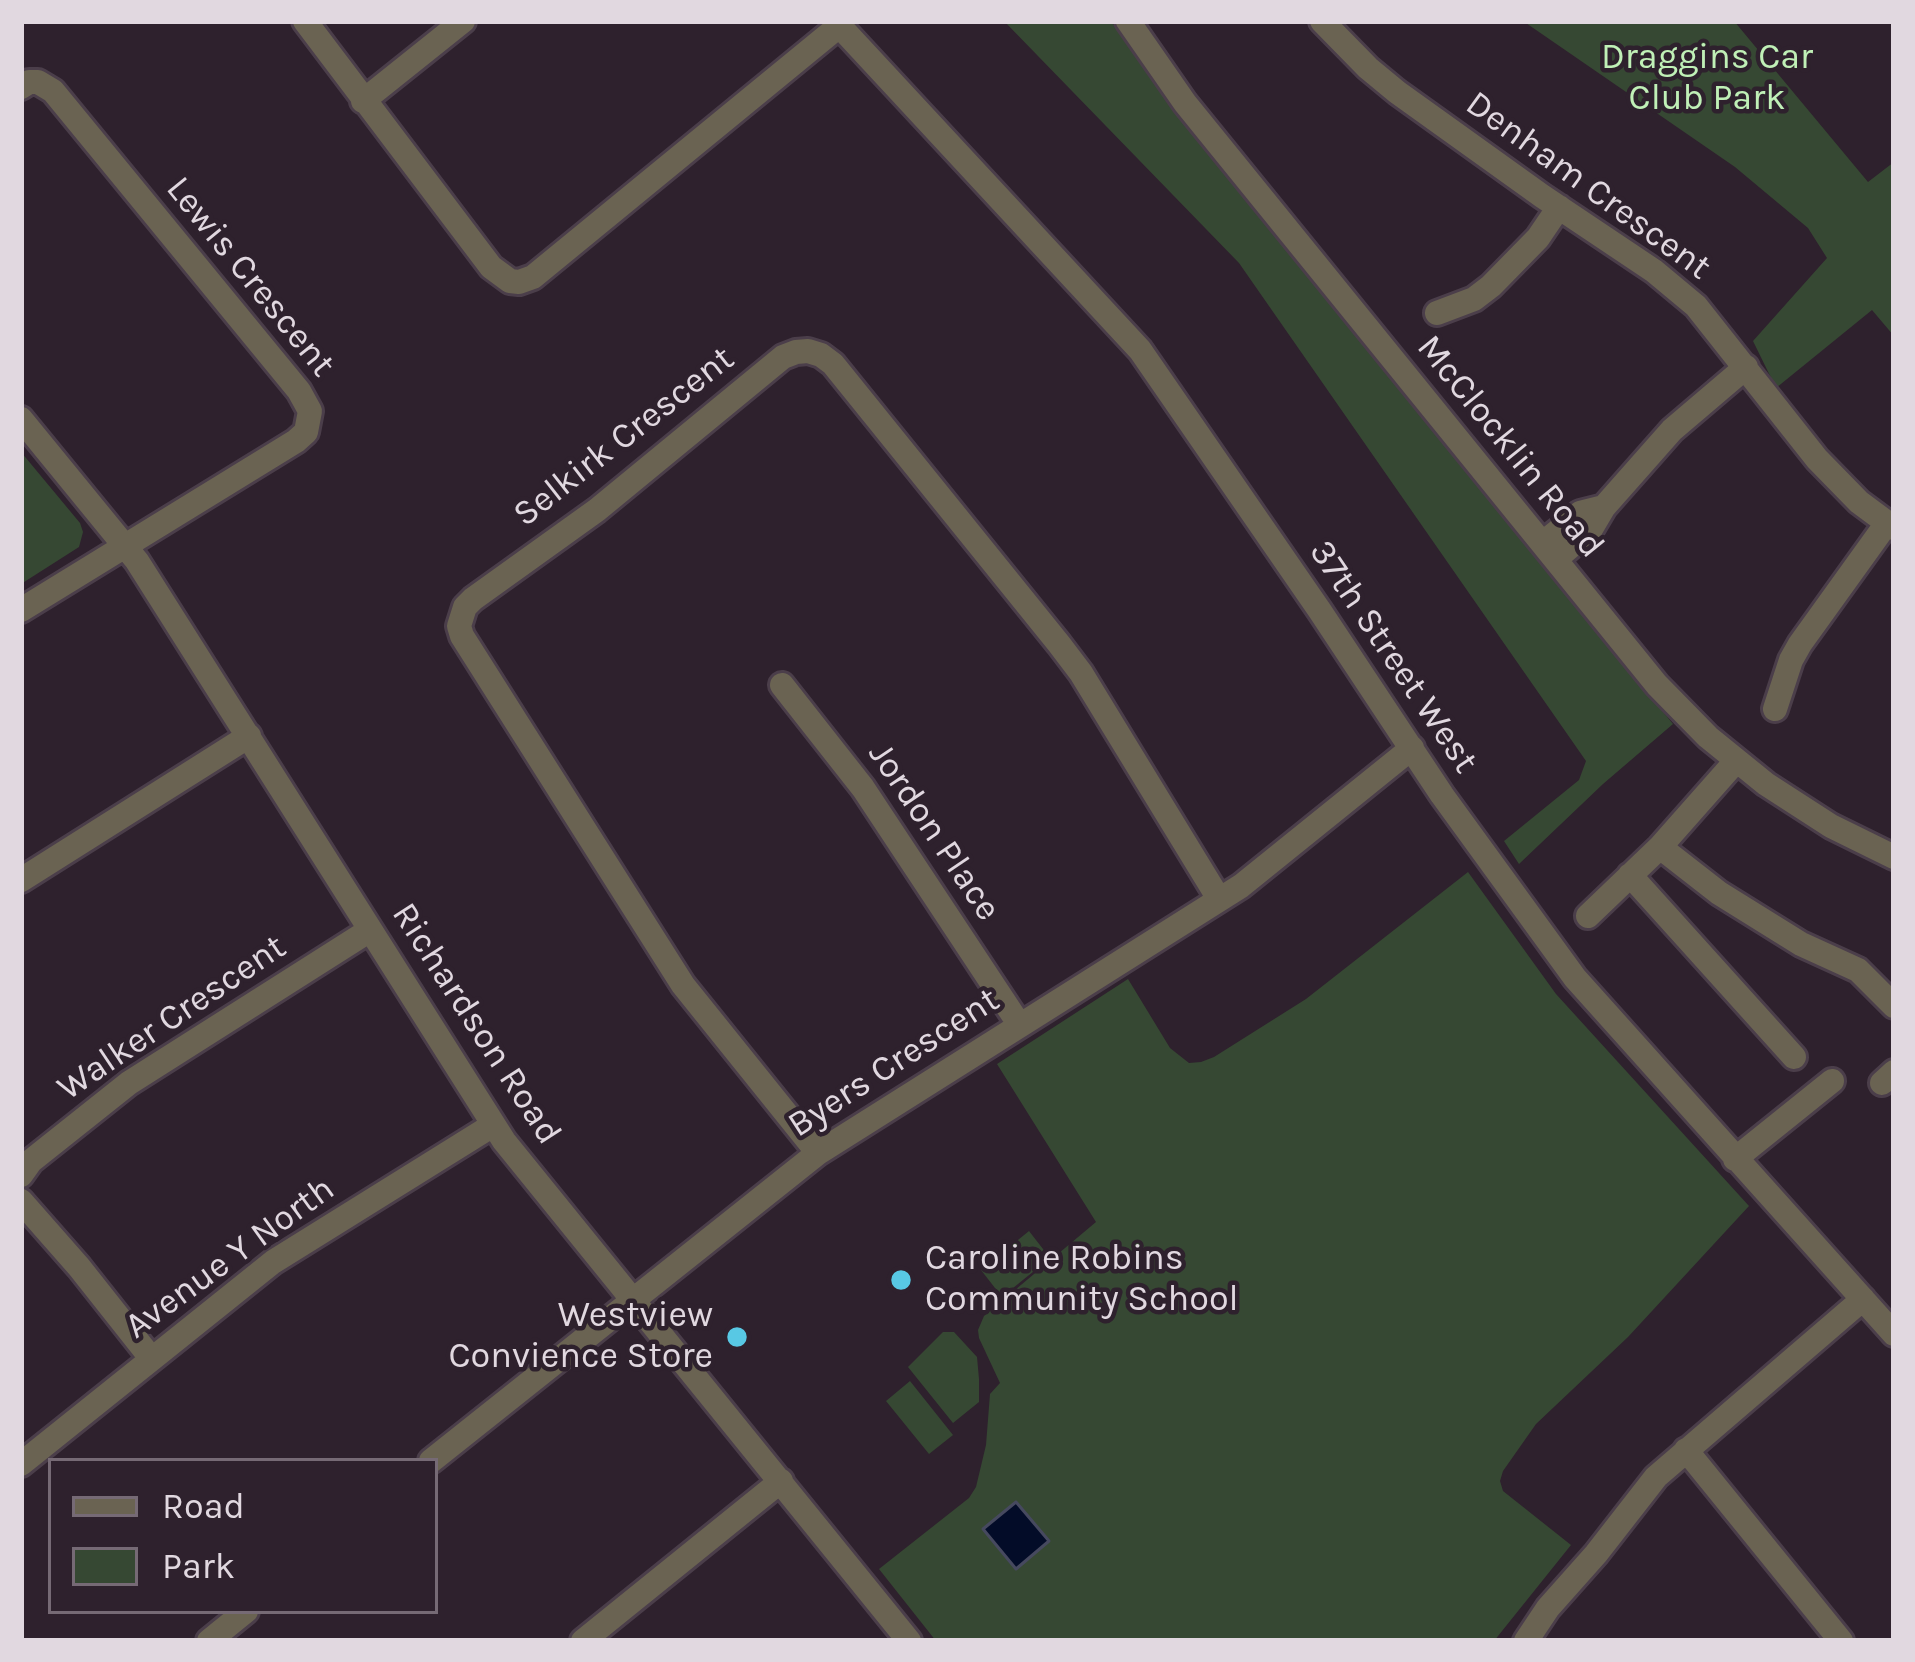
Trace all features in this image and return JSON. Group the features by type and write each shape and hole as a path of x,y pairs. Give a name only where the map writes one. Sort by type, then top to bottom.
{"street":[{"path":"305,21 491,267 519,282 533,277 837,24"},
{"path":"363,101 463,21"},
{"name":"McClocklin Road","path":"1128,21 1185,104 1657,685 1736,761 1798,806 1894,857"},
{"name":"Denham Crescent","path":"1322,21 1396,92 1675,287 1696,306 1827,470 1890,526"},
{"name":"37th Street West","path":"837,24 1140,350 1442,795 1575,978 1894,1334"},
{"name":"Lewis Crescent","path":"21,87 38,82 52,91 299,391 310,412 306,432 296,441 124,545"},
{"path":"1438,313 1474,299 1490,286 1538,238 1559,207"},
{"name":"Selkirk Crescent","path":"818,1153 697,1006 459,626 473,599 597,510 783,357 808,351 833,364 1059,644 1220,899"},
{"path":"1550,551 1592,529 1604,507 1672,430 1746,367"},
{"name":"Richardson Road","path":"21,419 124,545 188,638 493,1124 909,1641"},
{"path":"1775,710 1799,644 1890,526"},
{"path":"21,610 124,545"},
{"name":"Jordon Place","path":"782,686 874,803 1019,1024"},
{"path":"21,880 249,736"},
{"name":"Byers Crescent","path":"435,1458 818,1153 1220,899 1412,748"},
{"path":"1588,916 1660,847 1736,761"},
{"path":"1660,847 1719,893 1801,944 1858,970 1894,1006"},
{"path":"1630,875 1795,1057"},
{"name":"Walker Crescent","path":"21,1175 31,1160 128,1083 370,930"},
{"path":"1736,1159 1832,1081"},
{"name":"Avenue Y North","path":"21,1464 287,1252 493,1124"},
{"path":"21,1201 152,1358"},
{"path":"1536,1636 1547,1608 1657,1477 1863,1299"},
{"path":"1686,1450 1841,1641"},
{"path":"583,1641 781,1481"},
{"path":"209,1641 242,1614"}],"green space":[{"path":"1004,21 1111,21 1173,110 1673,724 1519,864 1504,841 1579,780 1586,761 1239,263"},
{"name":"Draggins Car Club Park","path":"1523,21 1734,21 1868,182 1894,162 1894,336 1872,310 1776,388 1753,341 1827,258 1808,228 1735,167"},
{"path":"21,452 83,532 79,547 21,584"},
{"path":"1468,872 1556,994 1749,1206 1628,1337 1536,1424 1503,1471 1503,1491 1571,1545 1494,1641 936,1641 879,1569 969,1498 976,1487 986,1445 990,1394 1000,1383 979,1338 984,1316 1096,1222 997,1064 1128,979 1170,1048 1189,1063 1214,1057 1306,999"},
{"path":"1029,1231 1050,1258 1002,1297 981,1270"},
{"path":"943,1332 954,1332 977,1357 979,1402 953,1423 908,1367"},
{"path":"910,1381 953,1435 929,1454 886,1401"}],"water":[{"path":"1016,1502 1049,1541 1016,1569 983,1529"}],"place":[{"name":"Caroline Robins Community School","path":"901,1280"},
{"name":"Westview Convience Store","path":"737,1337"}]}
